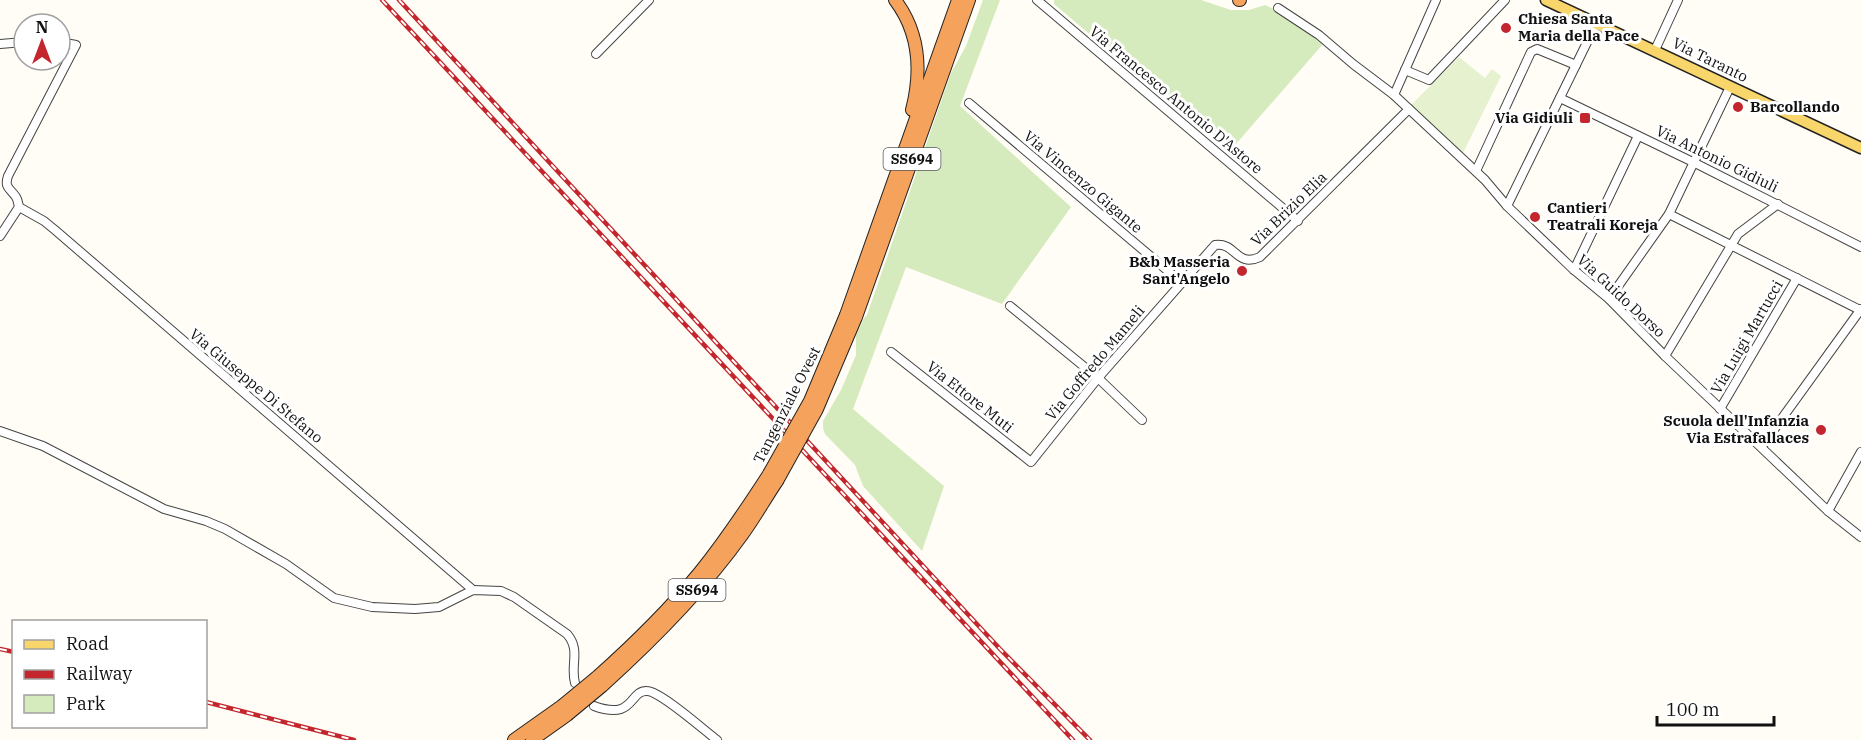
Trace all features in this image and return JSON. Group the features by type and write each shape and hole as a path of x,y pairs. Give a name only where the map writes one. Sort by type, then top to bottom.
{"highway":[{"path":"875,232 875,223 911,115 918,78 914,35 908,19 895,0"},
{"name":"Tangenziale Ovest","path":"851,316 875,232 958,0"},
{"name":"Tangenziale Ovest","path":"532,740 564,710 649,643 705,581 742,535 773,478 817,409 969,0"},
{"path":"951,50 960,40 974,0"},
{"name":"Tangenziale Ovest","path":"514,740 564,710"}],"main road":[{"name":"Via Taranto","path":"1546,0 1861,148"}],"street":[{"path":"596,54 649,0"},
{"name":"Via Francesco Antonio D'Astore","path":"1037,0 1298,221"},
{"path":"1394,94 1436,0"},
{"path":"1405,70 1429,80 1505,0"},
{"path":"1655,50 1678,0"},
{"name":"Via Guido Dorso","path":"1278,8 1320,35 1353,64 1394,94 1476,171 1507,206 1574,270 1609,299 1720,409 1762,446 1828,511 1861,537"},
{"path":"1507,206 1596,24"},
{"path":"1476,171 1531,52 1537,49 1544,50 1576,65"},
{"path":"0,236 19,207 16,196 7,189 5,183 61,72"},
{"path":"1609,299 1669,214 1730,87"},
{"name":"Via Antonio Gidiuli","path":"1560,98 1861,247"},
{"name":"Via Vincenzo Gigante","path":"969,103 1180,282"},
{"name":"Via Brizio Elia","path":"1180,282 1215,245 1223,244 1242,259 1252,261 1260,257 1409,109"},
{"path":"1574,270 1638,136"},
{"path":"1665,356 1738,234 1778,204"},
{"name":"Via Giuseppe Di Stefano","path":"19,207 55,230 473,590"},
{"path":"1669,214 1861,309 1762,446"},
{"name":"Via Luigi Martucci","path":"1720,409 1797,278"},
{"name":"Via Goffredo Mameli","path":"1032,462 1098,378 1180,282"},
{"path":"1010,306 1098,378 1142,420"},
{"name":"Via Ettore Muti","path":"891,352 1032,462"},
{"path":"0,432 42,446 164,509 217,525 286,564 334,598 372,607 429,609 439,607 473,590 501,591 514,597 567,634 573,641 575,683"},
{"path":"1828,511 1861,453"},
{"path":"594,706 616,711 624,708 640,693 651,692 717,740"}],"green space":[{"path":"983,0 1000,0 960,106 1071,207 1002,304 906,267 853,409 944,486 922,551 863,486 855,465 825,434 823,421 841,390 856,355 856,335 867,315 951,73 966,46"},
{"path":"1054,0 1201,0 1231,10 1249,10 1265,5 1276,10 1323,44 1229,152 1054,4"},
{"path":"1459,57 1485,78 1492,69 1501,76 1463,153 1411,105"}],"railway":[{"path":"382,0 1073,740"},
{"path":"399,0 1000,649 1090,740"},
{"path":"0,649 12,652"},
{"path":"207,702 354,740"}],"place":[{"name":"Chiesa Santa Maria della Pace","path":"1506,28"},
{"name":"Barcollando","path":"1738,107"},
{"name":"Via Gidiuli","path":"1585,118"},
{"name":"Cantieri Teatrali Koreja","path":"1535,217"},
{"name":"B&b Masseria Sant'Angelo","path":"1242,271"},
{"name":"Scuola dell'Infanzia Via Estrafallaces","path":"1821,430"}]}
